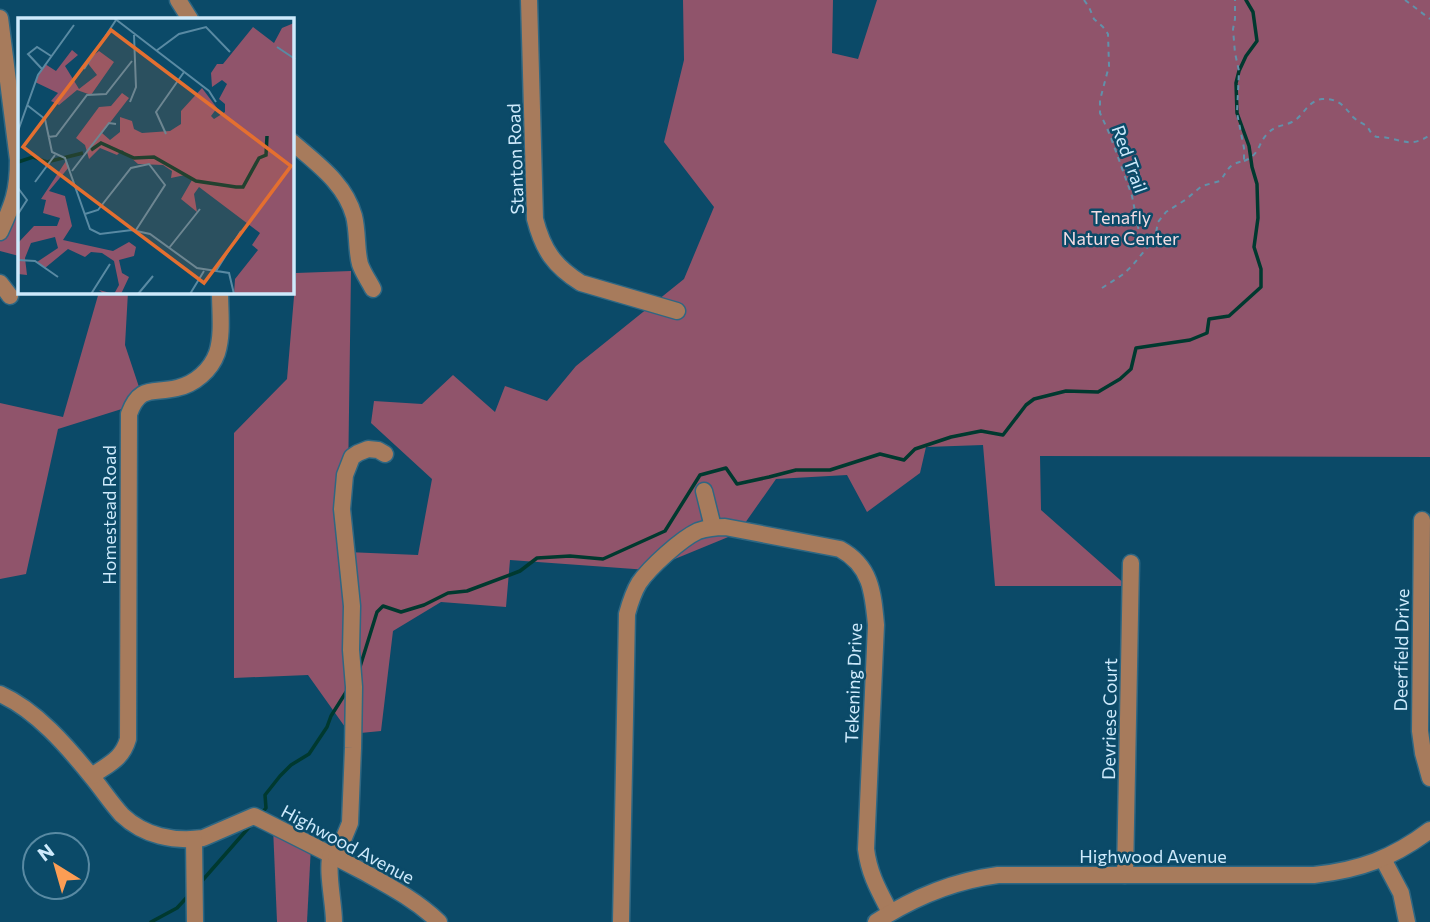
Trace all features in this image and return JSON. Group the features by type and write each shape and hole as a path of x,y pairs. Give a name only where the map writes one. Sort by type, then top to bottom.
{"street":[{"path":"178,0 189,18"},
{"name":"Stanton Road","path":"529,0 535,219 539,236 555,263 581,283 677,311"},
{"path":"0,18 18,160 14,201 0,232"},
{"path":"294,144 330,175 349,201 355,217 361,266 373,289"},
{"name":"Homestead Road","path":"92,776 120,756 128,739 129,414 132,405 145,392 178,388 191,383 210,366 220,342 220,294"},
{"path":"334,922 328,863 350,823 353,748 352,606 342,509 345,475 352,457 358,453 368,449 385,454"},
{"path":"621,922 627,614 632,598 650,569 687,537 713,527 704,491"},
{"name":"Deerfield Drive","path":"1422,520 1420,731 1430,778"},
{"name":"Tekening Drive","path":"713,527 839,549 850,555 865,572 874,603 876,625 866,849 873,881 890,912"},
{"name":"Devriese Court","path":"1125,875 1131,563"},
{"name":"Highwood Avenue","path":"0,694 42,722 92,776 123,816 149,832 164,837 203,838 254,816 334,855 411,898 439,922"},
{"name":"Highwood Avenue","path":"876,922 890,912 934,891 976,878 1338,873 1383,859 1430,830"},
{"path":"194,839 195,922"},
{"path":"1383,859 1401,893 1407,922"}],"path":[{"name":"Red Trail","path":"1084,0 1094,19 1108,34 1109,66 1100,100 1100,113 1132,197 1140,237 1147,246"},
{"path":"1235,0 1233,29 1239,71 1237,113 1244,161"},
{"path":"1405,0 1430,19"},
{"path":"1102,288 1132,266 1155,239 1158,222 1171,208 1202,186 1220,181 1233,163 1253,157 1267,134 1280,125 1293,122 1310,104 1318,100 1332,100 1343,104 1356,120 1375,136 1413,143 1430,135"}],"green space":[{"name":"Tenafly Nature Center","path":"683,0 833,0 832,53 858,59 877,0 1430,0 1430,457 1040,456 1041,510 1127,586 995,586 983,445 926,447 920,473 867,512 847,475 776,479 738,533 648,570 510,560 506,607 441,602 393,631 381,731 350,734 308,675 234,678 234,433 287,379 296,273 351,271 347,552 418,555 432,479 371,423 374,401 422,404 453,375 495,412 505,386 547,401 576,366 684,279 714,207 664,142 684,60"},
{"path":"18,148 18,256 0,251 0,224"},
{"path":"98,294 128,294 125,345 144,402 58,429 26,574 0,579 0,403 63,417"},
{"path":"273,827 311,846 307,922 277,922"}],"waterway":[{"path":"359,670 377,612 383,606 401,612 424,605 448,593 467,591 520,571 537,558 570,556 603,559 665,531 700,475 726,468 737,484 796,470 830,470 880,454 904,460 915,449 951,437 981,431 1003,435 1026,405 1034,399 1066,391 1098,392 1131,369 1136,348 1190,340 1207,333 1209,319 1229,316 1261,287 1261,269 1254,247 1258,218 1257,184 1249,146 1237,113 1236,83 1239,71 1257,41 1253,12 1246,0"},
{"path":"261,814 266,808 265,795 291,765 309,754 348,689"},
{"path":"201,882 251,825"},
{"path":"151,922 177,908 189,895"}]}
